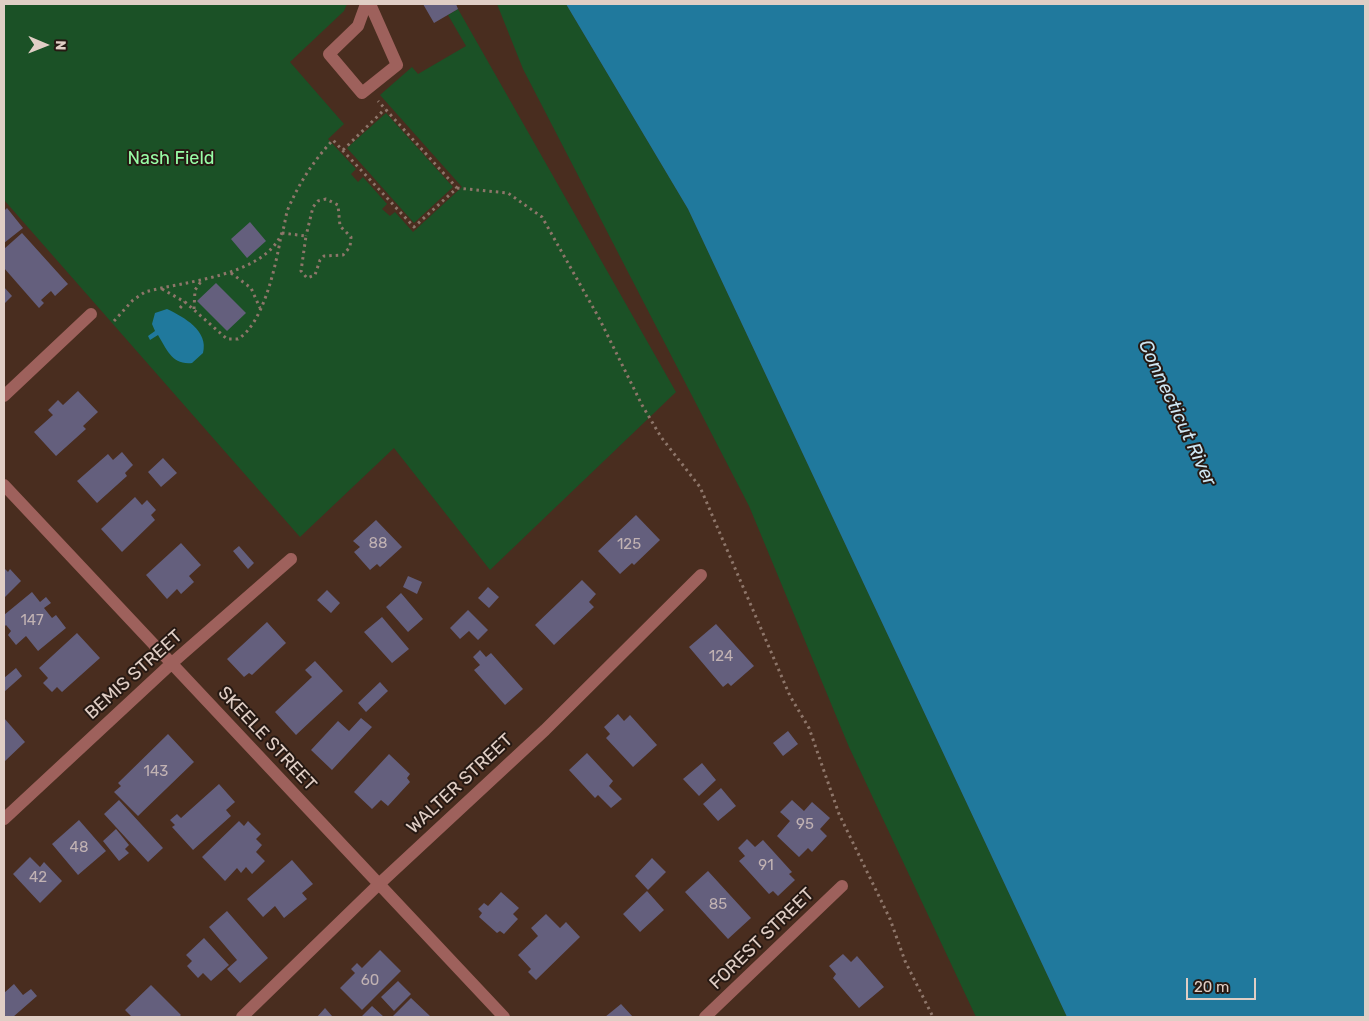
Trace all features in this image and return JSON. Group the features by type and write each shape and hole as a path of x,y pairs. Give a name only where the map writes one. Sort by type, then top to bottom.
{"street":[{"path":"368,4 397,65 362,93 329,54 358,26 368,4"},
{"path":"4,396 92,314"},
{"name":"SKEELE STREET","path":"4,485 504,1017"},
{"name":"BEMIS STREET","path":"4,819 172,662 291,559"},
{"name":"WALTER STREET","path":"242,1017 378,885 545,730 701,575"},
{"name":"FOREST STREET","path":"706,1017 842,886"}],"path":[{"path":"377,100 457,188 508,193 542,217 599,318 647,413 661,437 700,488 790,696 809,728 839,814 890,919 905,961 932,1017"},
{"path":"343,150 385,109"},
{"path":"162,289 194,309 226,339 234,340 245,333 260,308 274,276 281,234 288,210 311,166 333,140 414,227 457,188"},
{"path":"326,199 338,205 340,226 349,234 351,244 343,255 324,256 320,260 315,275 307,278 300,270 306,236 313,207 318,201 326,199"},
{"path":"281,234 306,236"},
{"path":"114,321 139,295 230,272 248,265 269,249 281,234"},
{"path":"230,272 251,288 260,308"},
{"path":"194,309 195,290 203,279"},
{"path":"180,308 185,302"}],"green space":[{"name":"Nash Field","path":"4,4 347,4 344,11 290,62 344,124 328,139 356,169 351,174 358,182 363,177 387,204 382,209 390,216 395,212 413,232 462,187 380,95 412,67 418,74 466,46 448,15 458,9 676,392 490,570 394,448 300,537 4,200"},
{"path":"497,4 566,4 688,209 1067,1017 976,1017 849,747 749,506 523,69"},
{"path":"386,113 453,187 414,223 347,148"}],"water":[{"name":"Connecticut River","path":"566,4 1365,4 1365,1017 1067,1017 688,209"},
{"path":"167,309 181,316 194,326 202,338 204,345 203,353 192,363 180,362 175,359 167,351 158,335 150,340 148,336 155,331 152,324 155,313"}],"building":[{"path":"423,4 456,4 458,9 434,23"},
{"path":"7,208 23,228 4,243 4,211"},
{"path":"250,222 266,241 247,258 231,239"},
{"path":"22,233 68,284 55,296 51,291 41,300 44,303 39,308 4,268 4,249"},
{"path":"216,283 246,313 227,331 197,301"},
{"path":"4,287 12,296 4,304"},
{"path":"78,391 98,412 83,426 86,429 56,456 34,432 53,415 48,410 58,400 63,405"},
{"path":"122,452 133,465 125,473 127,476 97,503 77,481 108,454 113,460"},
{"path":"163,458 177,473 161,487 148,472"},
{"path":"135,497 142,505 147,500 156,510 151,515 155,520 122,552 101,529"},
{"path":"636,515 660,540 634,565 632,563 620,574 598,551"},
{"path":"376,520 402,547 380,567 377,564 370,570 354,552 360,547 353,541"},
{"path":"181,543 201,565 189,576 194,582 181,594 177,589 167,599 146,575"},
{"path":"239,546 254,563 248,569 233,551"},
{"path":"4,568 8,572 10,569 21,581 4,598"},
{"path":"408,576 422,582 417,594 403,587"},
{"path":"582,580 596,594 589,602 594,607 554,645 535,625"},
{"path":"488,587 499,597 489,608 478,598"},
{"path":"327,590 340,603 331,613 317,600"},
{"path":"32,592 40,602 46,597 51,603 44,608 52,618 56,615 66,628 38,651 26,636 16,645 8,635 11,631 6,625 4,627 4,615"},
{"path":"401,593 423,619 408,632 386,607"},
{"path":"468,610 488,630 478,640 469,631 460,639 450,628"},
{"path":"382,617 409,649 392,663 364,632"},
{"path":"267,622 286,643 252,675 249,673 244,677 227,659"},
{"path":"716,624 754,666 731,686 728,683 723,687 689,647"},
{"path":"77,633 100,658 62,692 57,687 52,692 43,683 48,678 39,668"},
{"path":"480,650 486,657 491,653 523,689 505,705 474,670 480,665 473,657"},
{"path":"315,661 343,691 296,735 275,712 312,677 305,670"},
{"path":"16,668 22,676 4,692 4,678"},
{"path":"380,682 388,691 366,712 358,703"},
{"path":"618,714 624,721 630,715 657,745 633,767 606,738 610,734 604,727"},
{"path":"4,718 25,742 4,762"},
{"path":"361,718 372,727 332,770 311,750 338,721 349,731"},
{"path":"788,731 798,744 783,756 773,743"},
{"path":"168,734 194,762 138,816 114,792 121,786 118,783"},
{"path":"587,753 613,781 609,786 622,799 611,808 598,795 595,798 569,770"},
{"path":"389,754 410,774 407,778 410,782 388,806 381,800 372,809 354,792"},
{"path":"702,763 716,780 699,796 683,779"},
{"path":"219,784 235,802 226,810 231,816 193,850 172,827 175,825 170,820 177,814 181,818"},
{"path":"721,788 736,806 718,821 703,804"},
{"path":"119,800 163,848 148,862 104,814"},
{"path":"792,800 804,811 812,802 830,818 820,829 827,836 812,852 808,848 799,857 777,836 790,821 780,812"},
{"path":"79,820 106,851 78,875 52,844"},
{"path":"239,821 244,826 248,821 261,834 256,839 262,845 256,852 265,861 252,874 246,867 241,873 237,868 225,881 202,857"},
{"path":"116,829 129,845 125,849 129,853 119,861 103,841"},
{"path":"747,839 755,847 763,840 792,872 789,874 795,880 778,896 773,891 769,894 739,861 745,856 738,848"},
{"path":"30,857 40,867 44,862 62,881 40,903 13,874"},
{"path":"652,858 666,872 648,890 635,876"},
{"path":"292,860 313,884 302,893 307,899 284,918 275,906 263,917 247,899"},
{"path":"708,871 751,918 728,939 685,892"},
{"path":"647,891 664,910 640,932 623,914"},
{"path":"501,892 519,908 513,914 518,919 504,934 500,931 497,933 479,917 482,913 478,909 484,903 488,906"},
{"path":"227,911 268,958 240,983 227,969 237,960 209,927"},
{"path":"546,914 560,928 566,922 580,937 536,980 528,972 531,969 518,955 538,936 531,928"},
{"path":"204,938 229,965 211,981 203,973 198,978 187,966 192,961 186,955"},
{"path":"380,950 401,971 362,1010 340,988 355,973 351,969 357,963 362,968"},
{"path":"843,954 851,962 857,956 884,987 859,1008 833,978 836,974 829,966"},
{"path":"398,981 411,994 394,1011 381,997"},
{"path":"14,984 23,995 31,989 37,996 13,1017 6,1017 4,1014 4,993"},
{"path":"151,985 181,1015 179,1017 132,1017 125,1010"},
{"path":"411,998 430,1016 392,1017"},
{"path":"621,1004 633,1017 605,1017"},
{"path":"372,1006 384,1017 361,1017"},
{"path":"325,1008 332,1016 317,1017"}]}
